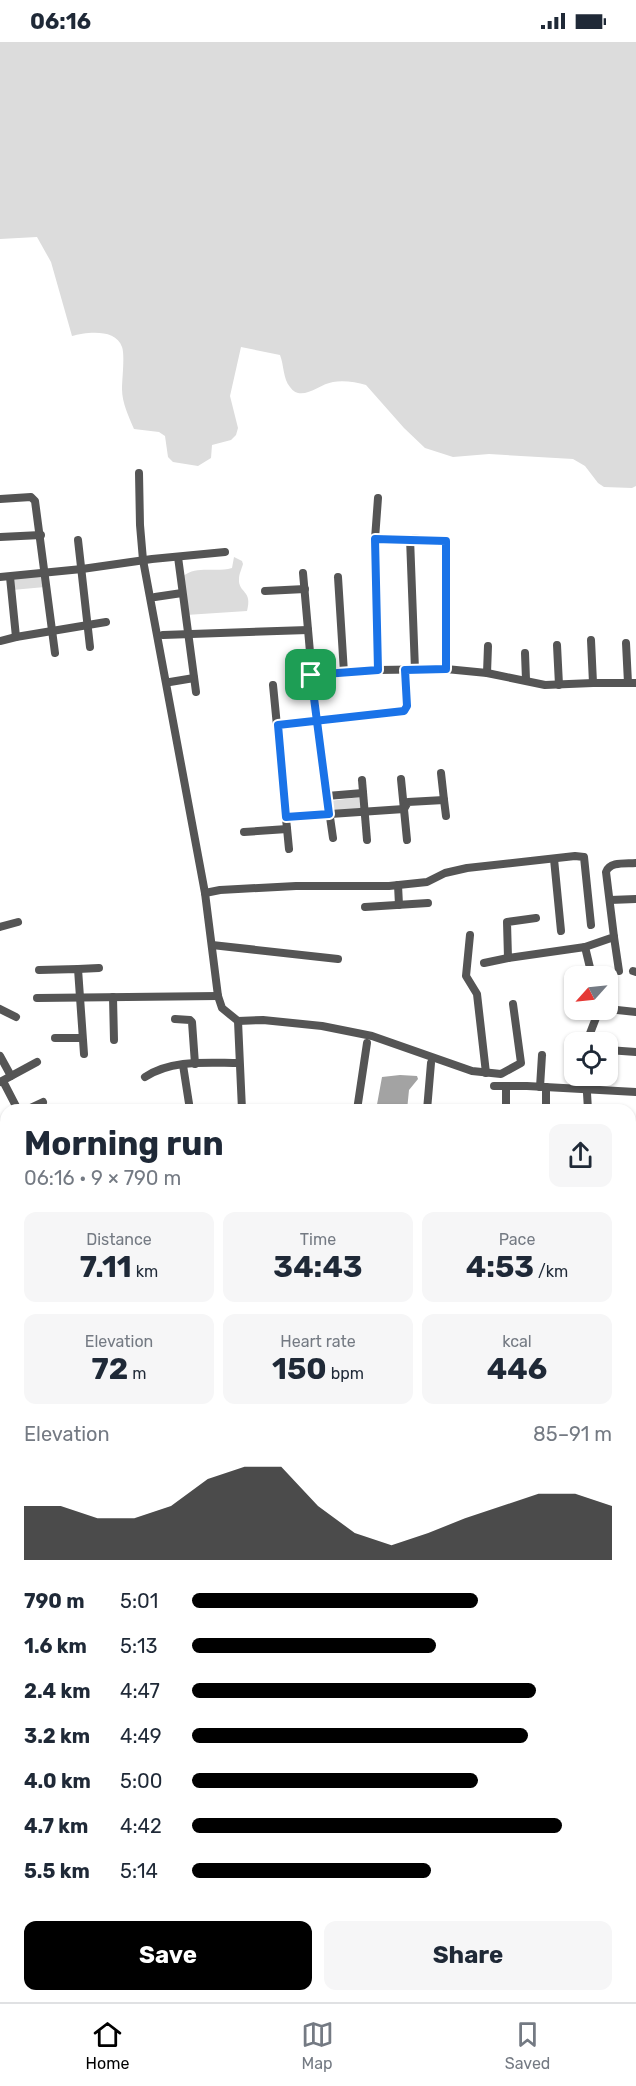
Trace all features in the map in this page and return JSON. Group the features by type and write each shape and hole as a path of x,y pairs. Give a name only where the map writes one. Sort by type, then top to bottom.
{"street":[{"path":"139,474 143,560 205,893 218,996 222,1008 238,1022 263,1020 322,1026 372,1036 472,1071 501,1074 521,1063 513,1004"},
{"path":"0,498 34,498 55,653"},
{"path":"378,498 375,539 378,670"},
{"path":"0,537 40,535"},
{"path":"375,539 410,538 446,542 446,669"},
{"path":"410,538 415,670"},
{"path":"78,540 90,648"},
{"path":"0,577 225,552"},
{"path":"178,557 196,692"},
{"path":"303,573 316,720 333,838"},
{"path":"10,577 16,637"},
{"path":"338,577 344,673"},
{"path":"265,591 304,589"},
{"path":"155,597 182,593"},
{"path":"0,641 106,622"},
{"path":"163,635 308,630"},
{"path":"591,640 593,682"},
{"path":"311,675 378,670 446,669 487,673 545,685 593,682 632,683 626,643"},
{"path":"557,645 559,685"},
{"path":"487,673 488,646"},
{"path":"525,653 526,680"},
{"path":"278,725 404,711 407,706 405,670"},
{"path":"170,682 194,678"},
{"path":"273,685 290,849"},
{"path":"441,773 446,816"},
{"path":"401,779 407,840"},
{"path":"362,780 367,840"},
{"path":"327,796 363,793"},
{"path":"404,808 408,802 444,800"},
{"path":"286,817 404,808"},
{"path":"244,832 287,829"},
{"path":"205,893 220,890 296,886 398,885 427,882 445,873 467,868 584,857 591,925"},
{"path":"554,859 561,930"},
{"path":"620,971 606,872 611,865 636,863"},
{"path":"398,885 399,905"},
{"path":"610,900 636,899"},
{"path":"365,907 428,903"},
{"path":"508,958 507,921 536,918"},
{"path":"0,927 18,922"},
{"path":"470,936 466,976 477,994 486,1073"},
{"path":"484,963 585,947 614,937"},
{"path":"212,945 338,959"},
{"path":"585,947 590,966"},
{"path":"39,970 99,968"},
{"path":"78,969 84,1054"},
{"path":"37,998 218,996"},
{"path":"113,997 114,1040"},
{"path":"0,1009 16,1017"},
{"path":"618,1011 636,1012"},
{"path":"175,1019 192,1022 195,1064"},
{"path":"238,1022 242,1104"},
{"path":"55,1038 82,1038"},
{"path":"358,1104 368,1043"},
{"path":"618,1051 636,1052"},
{"path":"542,1055 545,1104"},
{"path":"0,1056 11,1076"},
{"path":"14,1104 1,1081 37,1062"},
{"path":"145,1077 169,1067 239,1063"},
{"path":"428,1104 431,1063"},
{"path":"183,1065 189,1104"},
{"path":"494,1086 636,1092"},
{"path":"506,1086 506,1104"},
{"path":"585,1086 587,1104"},
{"path":"38,1104 42,1102"}],"shaded area":[{"path":"0,42 636,42 636,486 632,488 604,487 585,466 573,459 489,454 453,457 425,448 366,385 337,381 305,393 299,393 288,384 280,355 241,347 230,396 238,428 236,435 231,440 212,445 211,458 198,466 173,462 168,457 165,436 159,432 134,429 123,399 123,356 119,341 100,333 72,336 51,262 37,237 0,239"},
{"path":"234,557 243,564 239,584 247,595 247,611 186,615 183,576 201,570 232,568"},
{"path":"44,575 45,587 12,590 12,578"},
{"path":"361,797 362,808 331,813 330,801"},
{"path":"417,1076 418,1079 409,1090 408,1104 377,1104 382,1077"}],"route":[{"path":"311,675 316,720 329,814 286,817 278,725 316,720 404,711 407,706 405,670 446,669 446,541 410,538 375,539 378,670 311,675"}]}
